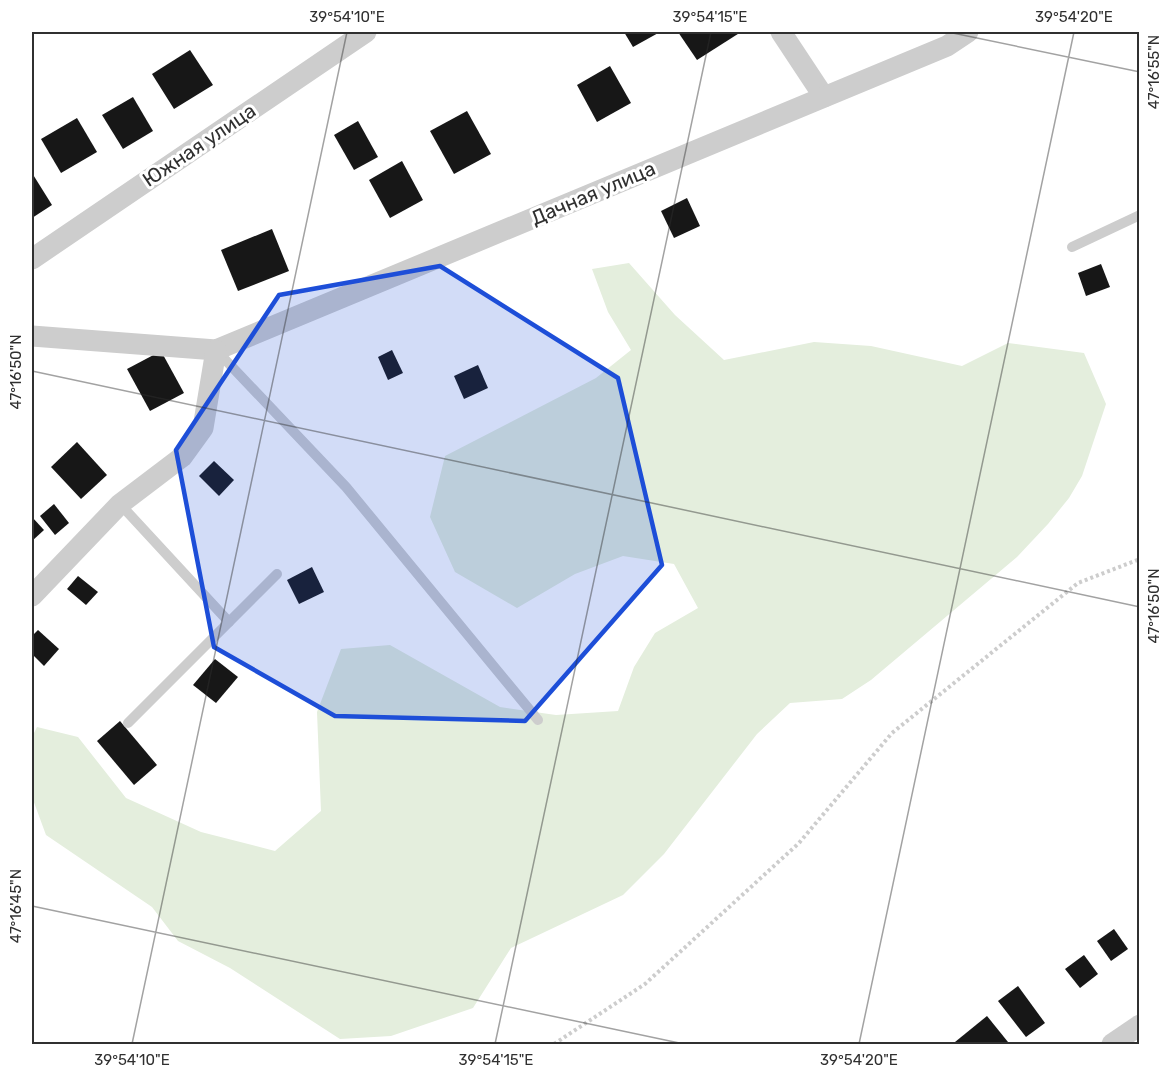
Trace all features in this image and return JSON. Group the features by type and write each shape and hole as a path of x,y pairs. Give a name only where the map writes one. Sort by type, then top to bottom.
{"street":[{"name":"Южная улица","path":"32,259 366,32"},
{"path":"781,32 824,97"},
{"name":"Дачная улица","path":"216,350 947,46 968,32"},
{"path":"32,336 216,350 203,428 182,457 120,504 32,596"},
{"path":"1112,1044 1140,1025"}],"lane":[{"path":"1071,247 1140,215"},
{"path":"216,350 346,487 538,720"},
{"path":"120,504 229,622"},
{"path":"128,723 278,574"}],"path":[{"path":"554,1044 645,984 799,843 892,733 1078,583 1140,559"}],"highlighted area":[{"path":"440,266 618,378 662,565 525,721 335,716 214,647 176,450 279,295"}],"green space":[{"path":"629,263 675,315 724,360 814,342 871,346 962,366 1008,343 1084,353 1106,404 1082,476 1069,498 1017,557 871,680 842,699 790,703 757,734 664,854 623,895 511,948 473,1008 391,1036 340,1039 230,968 178,941 152,907 46,835 32,797 32,737 37,727 78,737 126,798 201,832 275,851 321,811 317,712 341,649 390,645 500,707 556,715 618,711 634,667 655,633 698,608 674,564 623,556 575,574 517,608 455,572 430,517 445,456 596,378 631,350 608,312 592,269"}],"building":[{"path":"624,32 660,32 633,47"},
{"path":"678,32 741,32 697,60"},
{"path":"190,50 213,85 174,109 152,74"},
{"path":"610,66 631,103 597,122 577,85"},
{"path":"133,97 153,131 123,149 102,115"},
{"path":"467,111 491,154 454,174 430,131"},
{"path":"77,118 97,152 61,173 41,139"},
{"path":"358,121 378,157 354,170 334,135"},
{"path":"402,161 423,200 390,218 369,180"},
{"path":"32,173 52,205 32,218"},
{"path":"687,198 700,226 674,238 661,211"},
{"path":"272,229 289,271 238,291 221,250"},
{"path":"1101,264 1110,287 1086,296 1078,273"},
{"path":"392,350 403,373 388,380 378,357"},
{"path":"161,351 184,393 150,411 127,369"},
{"path":"478,365 488,388 464,399 454,376"},
{"path":"77,442 107,475 81,499 51,467"},
{"path":"214,461 234,480 219,496 199,476"},
{"path":"54,504 69,523 55,535 40,516"},
{"path":"32,517 44,530 32,541"},
{"path":"312,567 324,592 299,604 287,580"},
{"path":"78,576 98,592 86,605 67,589"},
{"path":"38,630 59,649 44,666 32,654 32,636"},
{"path":"215,659 238,677 216,703 193,685"},
{"path":"120,721 157,765 134,785 97,741"},
{"path":"1114,929 1128,949 1111,961 1097,941"},
{"path":"1084,955 1098,974 1080,988 1065,969"},
{"path":"1018,986 1045,1023 1026,1037 998,1001"},
{"path":"987,1016 1008,1042 1004,1044 957,1044 955,1042"}]}
